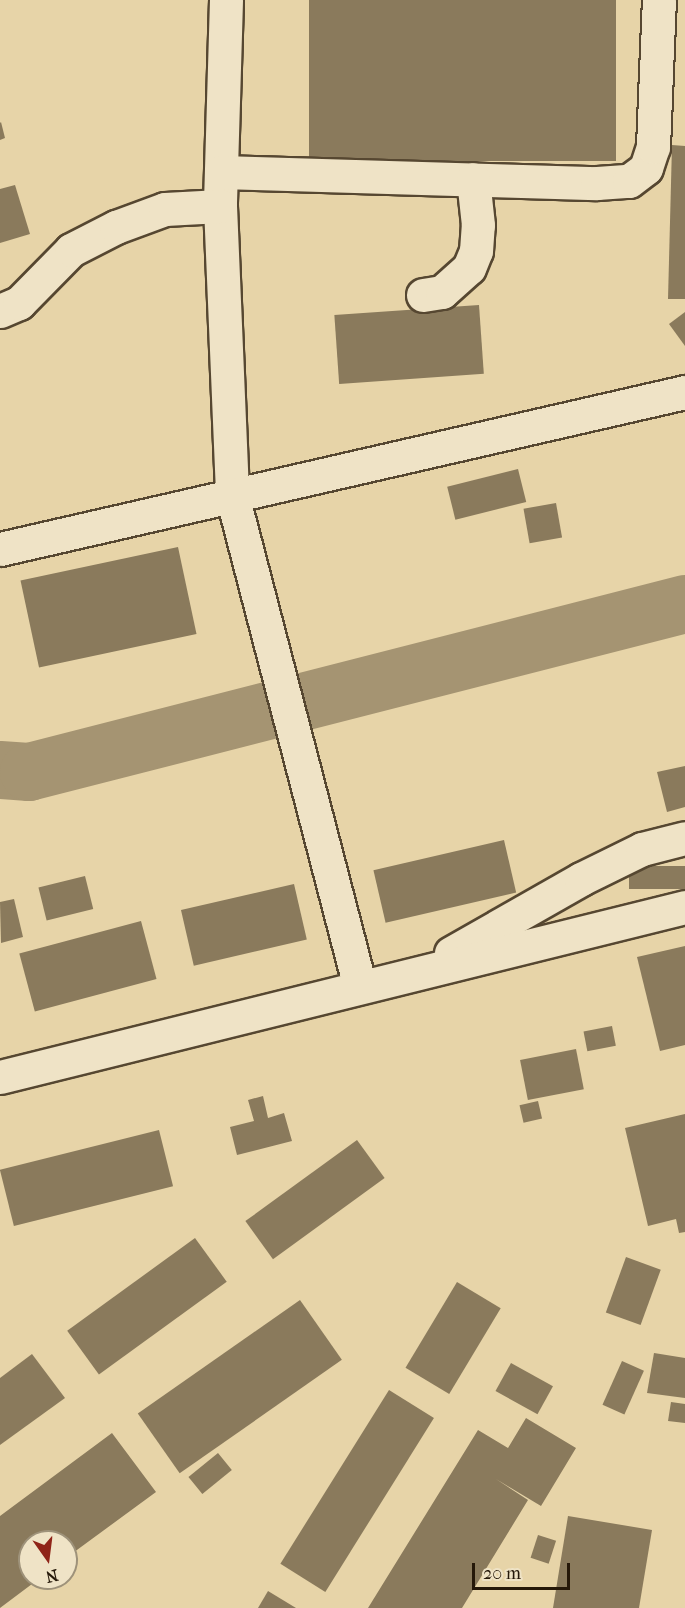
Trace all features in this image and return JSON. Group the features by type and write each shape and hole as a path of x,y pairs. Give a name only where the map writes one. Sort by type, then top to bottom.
{"street":[{"path":"226,0 220,206 232,495 360,987"},
{"path":"221,172 597,183 629,181 646,168 652,147 659,0"},
{"path":"423,295 442,292 469,268 476,251 478,225 473,179"},
{"path":"0,311 19,303 71,250 116,227 165,209 220,206"},
{"path":"0,549 685,392"},
{"path":"418,973 581,879 642,849 685,838"},
{"path":"0,1077 685,907"}],"building":[{"path":"309,0 616,0 616,161 309,161"},
{"path":"0,123 5,138 0,140"},
{"path":"672,145 685,146 685,299 668,299"},
{"path":"15,185 30,234 0,243 0,189"},
{"path":"479,305 484,374 339,384 334,315"},
{"path":"685,312 685,346 669,324"},
{"path":"518,469 526,502 455,520 447,487"},
{"path":"556,503 562,537 530,543 524,509"},
{"path":"178,547 197,634 39,668 21,580"},
{"path":"685,766 685,807 667,812 657,772"},
{"path":"504,840 516,893 386,923 373,870"},
{"path":"629,866 685,866 685,889 629,889"},
{"path":"85,876 93,909 47,921 38,888"},
{"path":"294,884 307,940 194,966 181,910"},
{"path":"14,899 23,937 1,943 0,902"},
{"path":"141,921 157,979 35,1012 19,954"},
{"path":"685,946 685,1045 660,1051 637,957"},
{"path":"612,1026 616,1046 587,1051 584,1032"},
{"path":"576,1049 584,1089 528,1100 520,1060"},
{"path":"263,1096 268,1118 284,1113 292,1141 237,1155 230,1127 254,1121 248,1100"},
{"path":"538,1101 542,1119 524,1123 519,1105"},
{"path":"685,1114 685,1232 679,1233 676,1219 648,1226 625,1128"},
{"path":"159,1130 173,1186 14,1226 0,1170"},
{"path":"357,1140 385,1178 273,1259 245,1221"},
{"path":"195,1238 227,1282 99,1375 67,1331"},
{"path":"626,1257 661,1270 641,1325 606,1312"},
{"path":"457,1282 501,1308 449,1394 405,1368"},
{"path":"300,1300 342,1360 180,1473 138,1414"},
{"path":"654,1353 685,1358 685,1398 647,1393"},
{"path":"32,1354 65,1398 0,1445 0,1378"},
{"path":"622,1361 644,1371 624,1415 602,1405"},
{"path":"511,1363 553,1386 537,1414 495,1391"},
{"path":"389,1390 434,1418 325,1592 280,1564"},
{"path":"671,1402 685,1404 685,1423 668,1421"},
{"path":"526,1418 576,1448 541,1506 496,1479 528,1500 462,1608 368,1608 478,1430 508,1448"},
{"path":"112,1433 156,1492 78,1549 78,1530 18,1530 18,1590 24,1590 0,1608 0,1516"},
{"path":"218,1453 232,1470 202,1494 188,1477"},
{"path":"568,1516 652,1530 639,1608 553,1608"},
{"path":"538,1535 556,1541 549,1564 531,1558"},
{"path":"268,1591 296,1608 258,1608"}],"waterway":[{"path":"0,770 29,772 685,604"}]}
